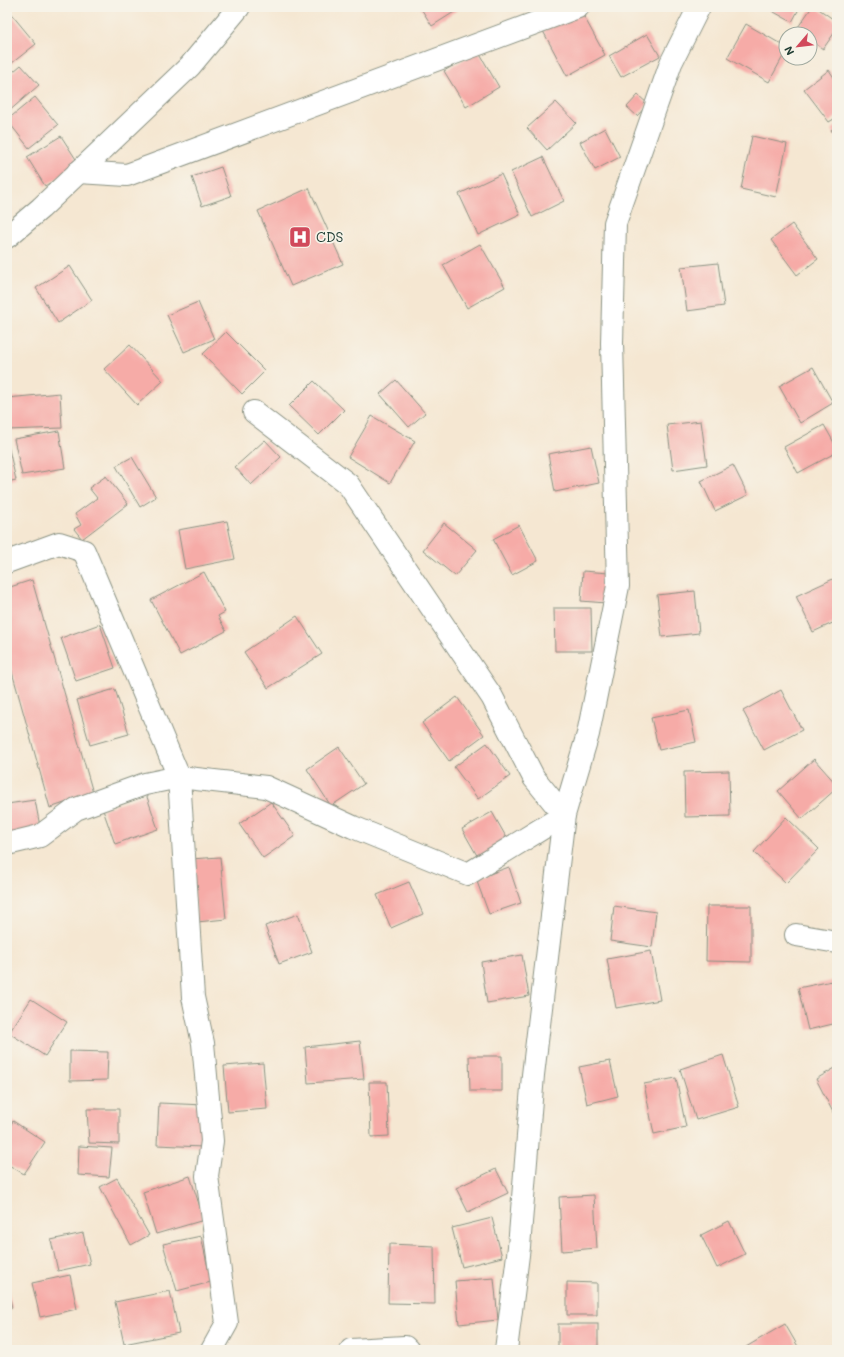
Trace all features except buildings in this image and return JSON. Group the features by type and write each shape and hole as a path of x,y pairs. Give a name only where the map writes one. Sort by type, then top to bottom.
{"street":[{"path":"7,237 190,66 239,7"},
{"path":"78,172 126,175 578,7"},
{"path":"506,1350 519,1248 533,1075 564,815 588,734 618,586 612,343 615,223 671,63 699,7"},
{"path":"254,412 348,484 492,697 534,778 564,815"},
{"path":"7,562 59,543 84,552 179,777 193,997 203,1043 212,1141 207,1176 227,1323 212,1350"},
{"path":"7,844 40,836 76,809 145,784 179,777 266,787 353,827 468,874 564,815"},
{"path":"796,935 837,942"},
{"path":"351,1350 405,1347 408,1350"}],"place":[{"name":"CDS","path":"300,237"}]}
